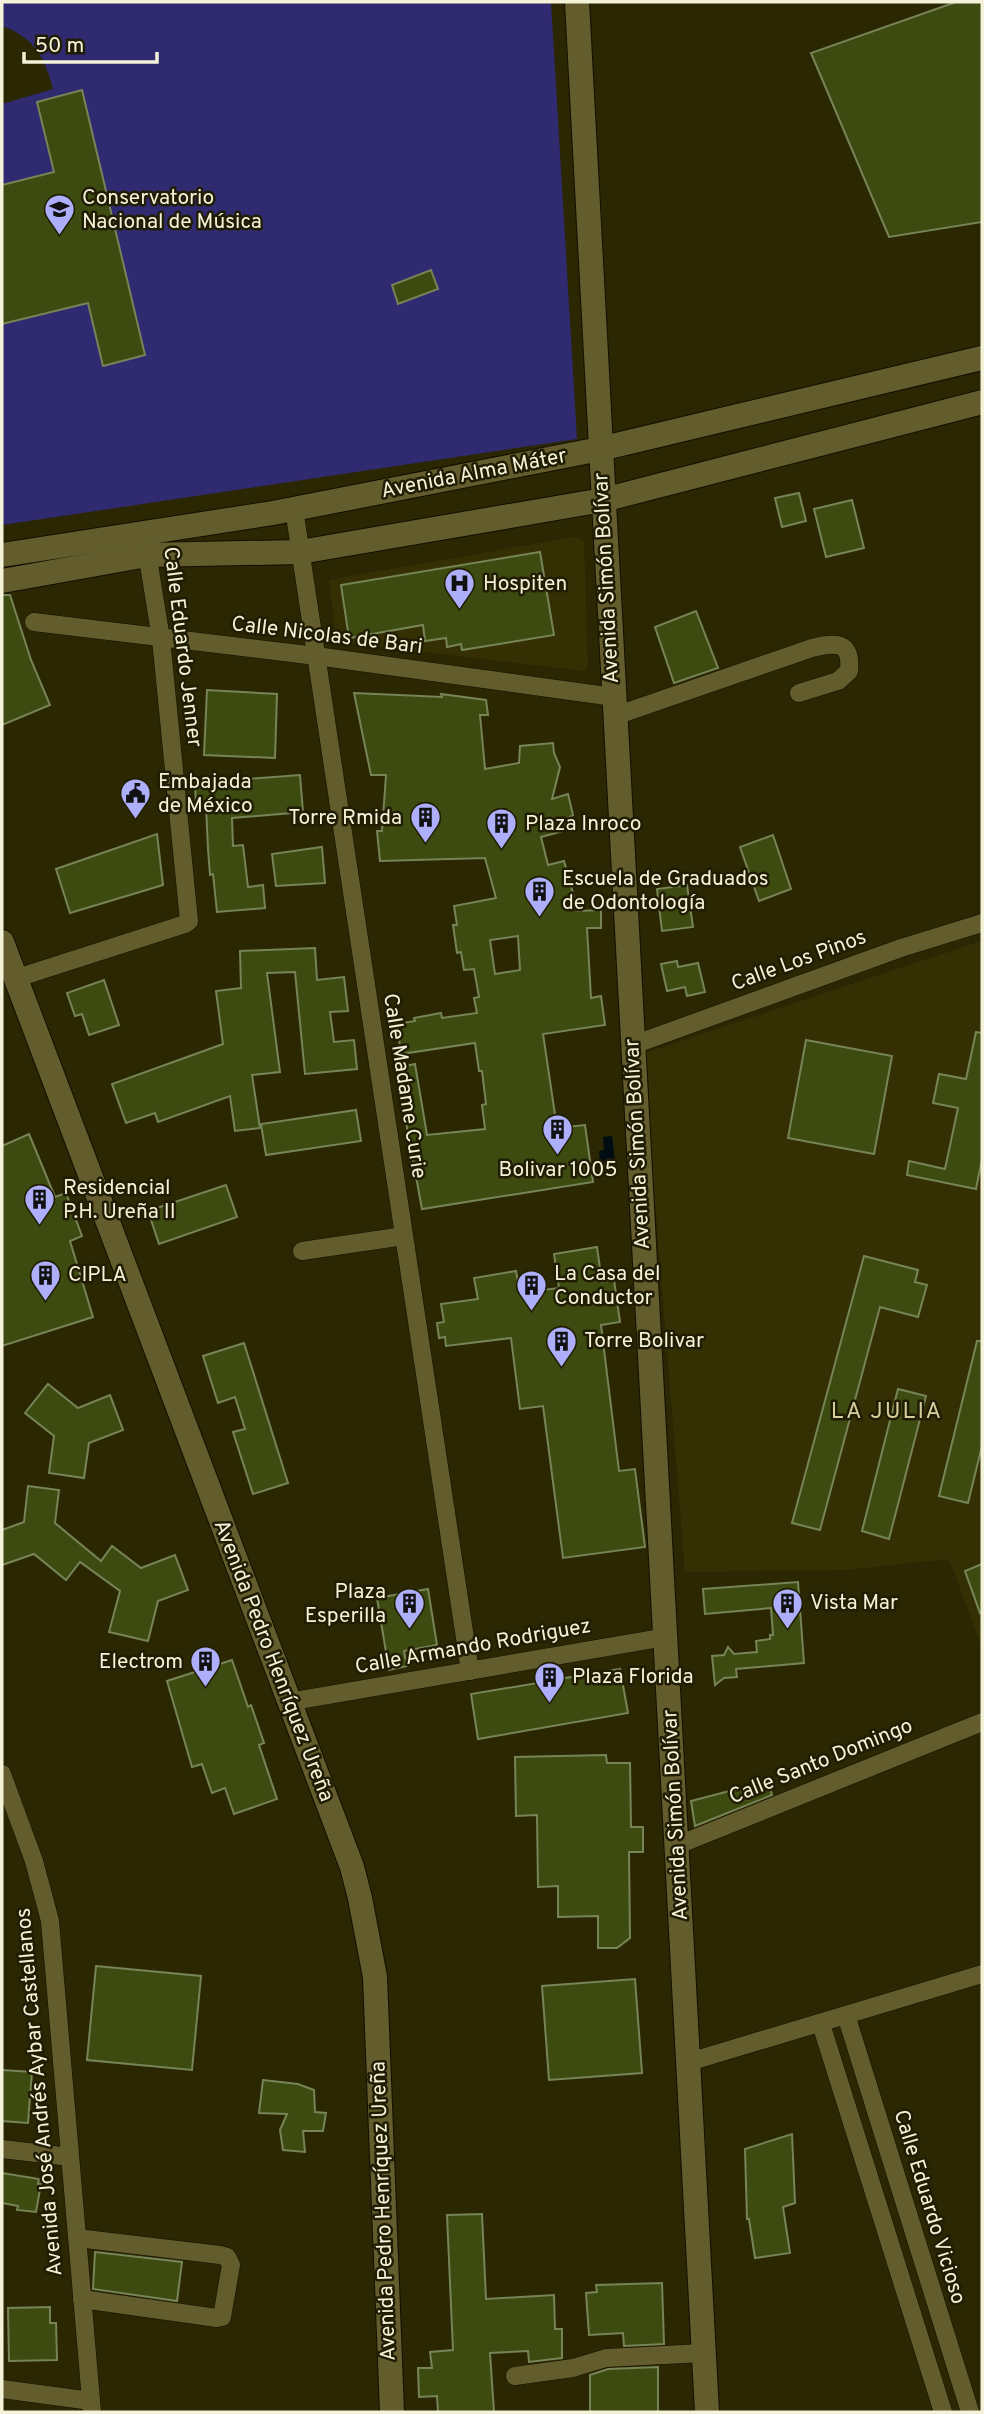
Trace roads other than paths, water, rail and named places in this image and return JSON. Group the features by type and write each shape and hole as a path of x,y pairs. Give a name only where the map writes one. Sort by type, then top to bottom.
{"main road":[{"name":"Avenida Simón Bolívar","path":"577,2 707,2412"},
{"name":"Avenida Alma Máter","path":"2,581 146,543 294,509 600,449 982,358"},
{"name":"Avenida Alma Máter","path":"2,555 146,543 300,552 603,500 982,402"},
{"name":"Avenida Pedro Henríquez Ureña","path":"2,942 352,1867 374,1977 392,2412"}],"street":[{"name":"Calle Madame Curie","path":"294,509 470,1671"},
{"name":"Calle Eduardo Jenner","path":"16,978 185,924 190,920 161,639 146,543"},
{"name":"Calle Nicolas de Bari","path":"34,622 316,656 614,706 828,644 838,644 845,648 850,658 849,671 838,681 799,693"},
{"name":"Calle Los Pinos","path":"633,1045 901,948 982,923"},
{"path":"302,1251 404,1236"},
{"name":"Calle Armando Rodriguez","path":"288,1702 666,1637"},
{"name":"Calle Santo Domingo","path":"678,1845 982,1722"},
{"name":"Avenida José Andrés Aybar Castellanos","path":"2,1774 34,1861 50,1921 92,2407"},
{"path":"688,2062 982,1974"},
{"name":"Calle Eduardo Vicioso","path":"846,2015 970,2412"},
{"path":"821,2024 943,2412"},
{"path":"2,2150 70,2157"},
{"path":"77,2238 220,2255 227,2257 230,2265 222,2316 218,2318 82,2299"},
{"path":"515,2376 573,2368 606,2358 703,2353"},
{"path":"2,2389 92,2407"}],"place":[{"name":"Conservatorio Nacional de Música","path":"59,237"},
{"name":"Hospiten","path":"460,611"},
{"name":"Embajada de México","path":"135,821"},
{"name":"Torre Rmida","path":"425,845"},
{"name":"Plaza Inroco","path":"502,851"},
{"name":"Escuela de Graduados de Odontología","path":"539,918"},
{"name":"Bolivar 1005","path":"558,1157"},
{"name":"Residencial P.H. Ureña II","path":"40,1227"},
{"name":"CIPLA","path":"45,1302"},
{"name":"La Casa del Conductor","path":"531,1313"},
{"name":"Torre Bolivar","path":"561,1368"},
{"name":"Vista Mar","path":"787,1630"},
{"name":"Plaza Esperilla","path":"409,1631"},
{"name":"Electrom","path":"206,1689"},
{"name":"Plaza Florida","path":"549,1704"}],"district":[{"name":"LA JULIA","path":"887,1412"}]}
